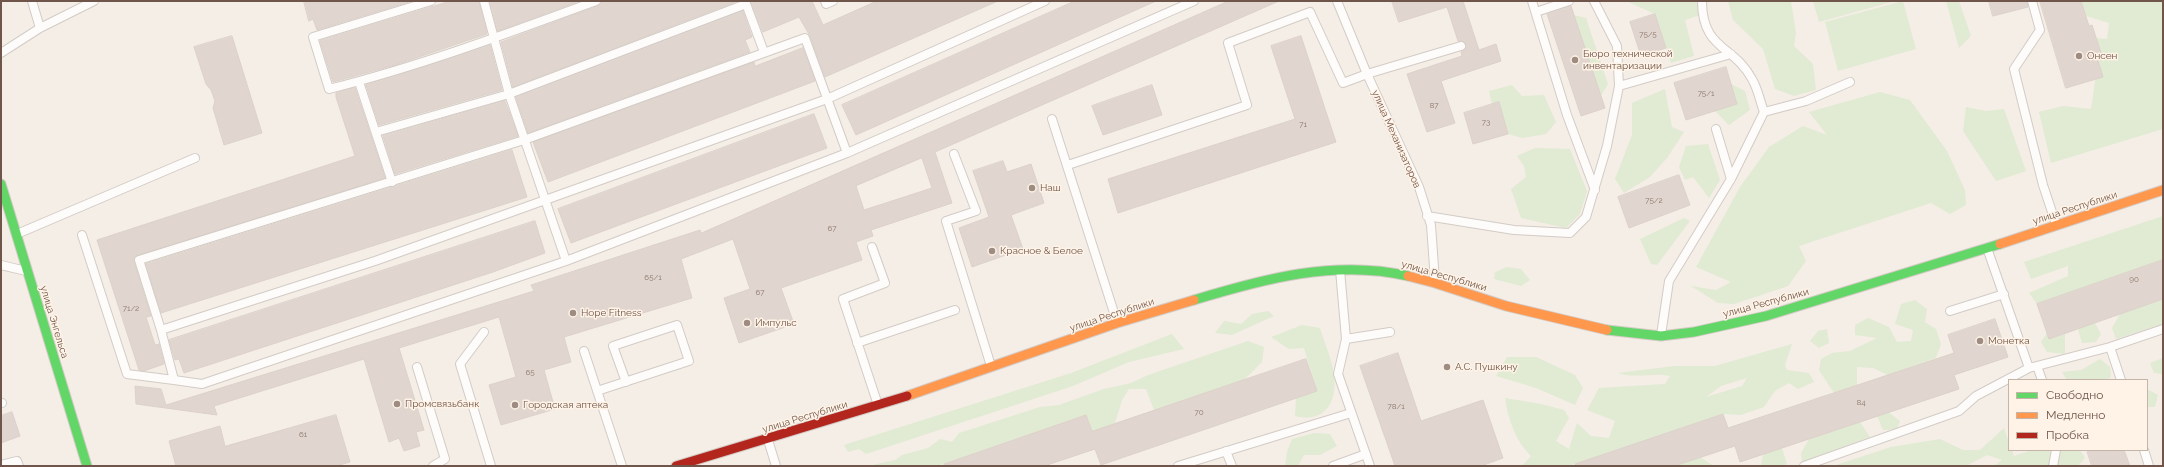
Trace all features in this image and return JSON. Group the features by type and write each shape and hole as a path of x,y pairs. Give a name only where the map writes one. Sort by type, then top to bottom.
{"main road":[{"name":"улица Энгельса","path":"1,184 87,466"},
{"name":"улица Республики","path":"676,466 768,440 878,406 1117,323 1240,286 1308,272 1367,269 1435,283 1506,306 1582,325 1620,332 1661,336 1694,332 1766,316 2057,225 2163,190"}],"lane":[{"path":"32,1 40,28"},
{"path":"1,53 40,28 94,1"},
{"path":"431,1 313,37 329,89 359,82 495,38 596,1"},
{"path":"484,1 509,94 566,261"},
{"path":"825,1 826,4 833,1"},
{"path":"161,330 375,261 545,202 828,99 1045,1"},
{"path":"82,235 128,374 202,384 566,261 848,153 1194,1"},
{"name":"улица Механизаторов","path":"1337,1 1367,74 1419,187 1431,225 1435,283"},
{"path":"1532,1 1567,115 1594,190"},
{"path":"1536,12 1570,1"},
{"path":"1427,216 1514,230 1570,233 1586,217 1607,146 1619,86 1618,46 1594,1"},
{"path":"1661,336 1669,281 1731,179 1764,112 1752,79 1731,54 1713,41 1702,14 1702,1"},
{"path":"2032,1 2040,30 2014,69 2043,185 2057,225"},
{"path":"376,132 509,94 746,2 764,52"},
{"path":"1068,165 1247,104 1228,43 1310,12 1343,83 1367,74 1461,46"},
{"path":"174,380 161,330 139,260 524,140 805,38 848,153"},
{"path":"1619,86 1731,54"},
{"path":"359,82 392,182"},
{"path":"1764,112 1806,101 1850,82"},
{"path":"1052,119 1068,165 1117,323"},
{"path":"1716,129 1731,179"},
{"path":"954,154 976,211 946,221 992,367"},
{"path":"16,234 195,158"},
{"path":"872,247 885,283 842,299 878,406"},
{"path":"1987,247 2033,367 2041,379"},
{"path":"1,265 27,271"},
{"path":"1340,270 1346,339 1338,374 1370,466"},
{"path":"1950,311 2004,294"},
{"path":"857,343 955,310"},
{"path":"597,391 626,382 689,361 677,325 613,346 626,382"},
{"path":"2009,379 2033,367 2110,347 2163,329"},
{"path":"484,332 460,364 491,466"},
{"path":"1346,339 1390,332"},
{"path":"2110,347 2121,379"},
{"path":"584,351 622,466"},
{"path":"417,367 445,459 433,466"},
{"path":"1804,466 1959,411 1976,396 2008,380"},
{"path":"1178,466 1352,413"},
{"path":"768,440 776,466"},
{"path":"1226,451 1232,466"},
{"path":"2053,466 2056,451"},
{"path":"2144,451 2149,466"},
{"path":"1333,466 1366,454"},
{"path":"1,465 17,461 19,466"}],"green space":[{"path":"1626,1 1695,1 1707,13 1685,20 1694,56 1671,63 1655,14"},
{"path":"1728,1 1791,1 1796,33 1794,46 1813,64 1816,90 1794,96 1775,89 1763,49 1733,20"},
{"path":"1813,1 1895,1 1819,22"},
{"path":"1903,1 1916,49 1838,71 1825,22"},
{"path":"1946,1 1959,1 1971,36 1959,48"},
{"path":"2081,1 2163,1 2163,129 2051,163 2039,112 2063,106 2091,109 2098,61 2103,59 2096,38 2107,39 2109,23 2086,16"},
{"path":"1574,15 1586,18 1608,84 1601,96"},
{"path":"1731,84 1745,91 1750,110 1729,125 1715,111 1737,104"},
{"path":"1512,85 1522,96 1544,95 1556,122 1546,134 1522,138 1508,134 1499,103 1492,105 1489,91"},
{"path":"1665,89 1672,127 1684,132 1667,158 1650,177 1624,193 1615,179 1632,135 1632,103"},
{"path":"1880,92 1910,100 1947,151 1965,190 1966,205 1950,214 1931,203 1799,246 1806,261 1788,286 1734,304 1718,303 1691,286 1716,290 1731,282 1696,267 1740,187 1769,147 1803,126 1827,135 1809,112"},
{"path":"1966,107 1986,111 2004,109 2026,171 1996,181 1963,131"},
{"path":"1708,144 1720,180 1709,198 1693,177 1685,180 1679,167 1686,146"},
{"path":"1535,148 1570,149 1587,191 1580,214 1566,228 1521,218 1511,189 1526,177 1524,166 1517,156"},
{"path":"2163,216 2163,260 2037,304 2029,293 2068,276 2068,266 2031,279 2024,262"},
{"path":"1684,218 1690,221 1657,265 1651,264 1640,239"},
{"path":"1507,267 1521,269 1530,280 1521,286 1494,279 1495,272"},
{"path":"2163,299 2163,324 2116,339 2112,328 2120,314"},
{"path":"1915,300 1927,309 1925,322 1936,329 1941,344 1936,358 1888,375 1873,368 1857,367 1857,385 1834,393 1819,370 1821,359 1832,353 1850,351 1877,338 1855,335 1855,325 1868,318 1889,327 1897,342 1911,341 1913,330 1895,324 1901,304"},
{"path":"1268,311 1274,316 1232,335 1215,333 1224,321 1241,324 1252,314"},
{"path":"2095,323 2101,334 2096,342 2082,343 2078,329"},
{"path":"1302,325 1320,328 1332,364 1334,380 1334,390 1329,406 1316,416 1306,417 1295,416 1296,398 1317,391 1304,348 1289,349 1271,337"},
{"path":"1827,329 1829,343 1819,348 1810,341 1818,331"},
{"path":"2047,333 2049,339 2065,334 2065,354 2047,352 2041,342"},
{"path":"1172,334 1184,349 1129,362 1073,386 866,454 859,449 848,452 844,445 1071,373"},
{"path":"1248,341 1264,347 1262,362 1244,380 1154,410 1146,389 1129,389 1122,400 1115,423 1092,431 1086,415 937,466 868,466 895,460 902,455 928,448 940,439 952,442 959,433 1040,407 1059,405 1104,389 1131,383 1148,375"},
{"path":"1792,344 1785,365 1787,370 1809,373 1814,382 1798,389 1789,383 1775,391 1764,407 1741,415 1723,414 1568,466 1522,466 1531,456 1517,437 1508,414 1505,398 1541,404 1564,410 1569,418 1556,441 1569,449 1577,423 1591,436 1609,438 1615,421 1587,410 1599,388 1665,384 1670,376 1624,375 1618,373 1674,366 1715,366","holes":["1747,378 1742,386 1706,397 1721,386"]},
{"path":"1507,357 1536,357 1575,375 1583,388 1575,405 1536,388 1496,376"},
{"path":"2163,358 2163,374 2154,373 2150,363"},
{"path":"2100,359 2110,367 2111,377 2108,379 2066,379 2062,372 2081,370"},
{"path":"2148,390 2158,395 2155,407 2148,407"},
{"path":"1888,412 1900,421 1897,429 1883,430 1877,416"},
{"path":"1860,422 1870,437 1802,462 1801,453 1809,439"},
{"path":"2004,428 2008,440 2008,451 2012,451 2014,456 2029,451 2081,451 2085,458 2078,466 1994,466 2002,460 1987,455 1966,466 1833,466 1891,447 1940,439 1963,450 1980,450"},
{"path":"1314,433 1330,434 1337,446 1320,455 1304,455 1298,466 1285,466 1287,452 1292,439"},
{"path":"1782,448 1787,464 1781,466 1761,466 1763,454"},
{"path":"1700,457 1714,466 1674,466"}],"building":[{"path":"304,1 412,1 317,30 313,19 309,21"},
{"path":"451,1 479,1 487,34 395,65 333,82 320,41"},
{"path":"490,1 580,1 498,31"},
{"path":"601,1 738,1 513,87 501,42 598,6"},
{"path":"751,1 812,1 823,25 877,1 998,1 825,77 810,36 799,17 763,32"},
{"path":"1075,1 1156,1 856,135 842,105"},
{"path":"1229,1 1279,1 935,152 952,203 871,230 873,236 856,242 862,260 781,288 794,324 739,343 724,298 750,289 733,239 681,259 692,298 564,337 571,362 544,370 555,409 501,425 489,385 516,377 499,317 399,348 424,430 416,432 420,446 404,451 399,438 389,442 364,359 214,406 217,415 136,404 135,386 161,389 166,405 534,291 531,285 700,230 701,233","holes":["922,158 932,188 864,210 856,186"]},
{"path":"1392,1 1463,1 1479,50 1496,44 1501,61 1441,81 1455,123 1427,132 1407,74 1462,56 1461,52 1465,49 1466,44 1463,41 1458,41 1447,7 1399,22"},
{"path":"1989,1 2027,1 2028,7 1993,16"},
{"path":"2040,1 2081,1 2089,26 2092,25 2103,59 2098,61 2103,77 2066,88"},
{"name":"Бюро технической инвентаризации","path":"1571,6 1605,108 1581,116 1547,14"},
{"path":"743,11 752,37 745,40 750,52 528,133 516,97"},
{"path":"1655,14 1666,48 1641,56 1630,22"},
{"path":"232,36 262,133 224,145 213,108 215,101 211,90 206,84 194,47"},
{"path":"1301,36 1336,142 1118,213 1108,179 1295,119 1271,46"},
{"path":"490,45 502,90 379,125 366,85"},
{"path":"803,48 815,81 548,182 533,142 754,62 755,66"},
{"path":"1726,67 1737,104 1686,120 1674,83"},
{"path":"1152,85 1162,115 1103,135 1092,106"},
{"path":"355,88 385,178 135,256 134,262 151,316 146,317 155,345 159,344 164,364 144,371 139,370 97,240 355,156 336,93"},
{"path":"505,101 518,136 395,174 383,136"},
{"path":"1499,102 1508,134 1473,144 1464,113"},
{"path":"814,114 827,148 571,243 558,209"},
{"path":"512,150 527,197 161,313 146,264"},
{"path":"1003,161 1007,172 1031,164 1044,203 1011,215 1023,249 972,267 959,228 989,217 973,171"},
{"path":"1679,175 1690,205 1629,228 1618,197"},
{"path":"535,221 545,253 493,272 184,373 179,359 175,360 169,340"},
{"path":"2163,260 2163,299 2049,339 2037,304"},
{"path":"1995,319 2008,357 1954,375 1959,389 1740,462 1735,446 1674,466 1576,466 1575,464 1723,414 1728,428 1954,353 1948,335"},
{"path":"1398,353 1421,421 1483,400 1503,458 1481,466 1395,466 1360,366"},
{"path":"1306,359 1317,391 1101,465 1095,449 1044,466 944,466 944,464 1086,415 1092,431"},
{"path":"12,412 20,436 1,443 1,416"},
{"path":"336,415 350,462 336,466 176,466 169,441 220,426 225,446"},
{"path":"2087,451 2124,451 2130,466 2092,466"}],"traffic: fast":[{"path":"1,184 87,466"},
{"path":"1607,330 1661,336 1694,332 1766,316 2000,244"},
{"path":"1194,300 1246,285 1300,274 1354,270 1381,271 1408,276"}],"traffic: slow":[{"path":"2000,244 2163,190"},
{"path":"1408,276 1435,283 1506,306 1607,330"},
{"path":"907,396 1117,323 1194,300"}],"traffic: jam":[{"path":"676,466 907,396"}],"place":[{"name":"Онсен","path":"2079,56"},
{"name":"Бюро технической инвентаризации","path":"1575,60"},
{"name":"Наш","path":"1032,188"},
{"name":"Красное & Белое","path":"992,251"},
{"name":"Hope Fitness","path":"573,313"},
{"name":"Импульс","path":"747,323"},
{"name":"Монетка","path":"1980,341"},
{"name":"А.С. Пушкину","path":"1447,367"},
{"name":"Промсвязьбанк","path":"397,404"},
{"name":"Городская аптека","path":"515,405"}]}
